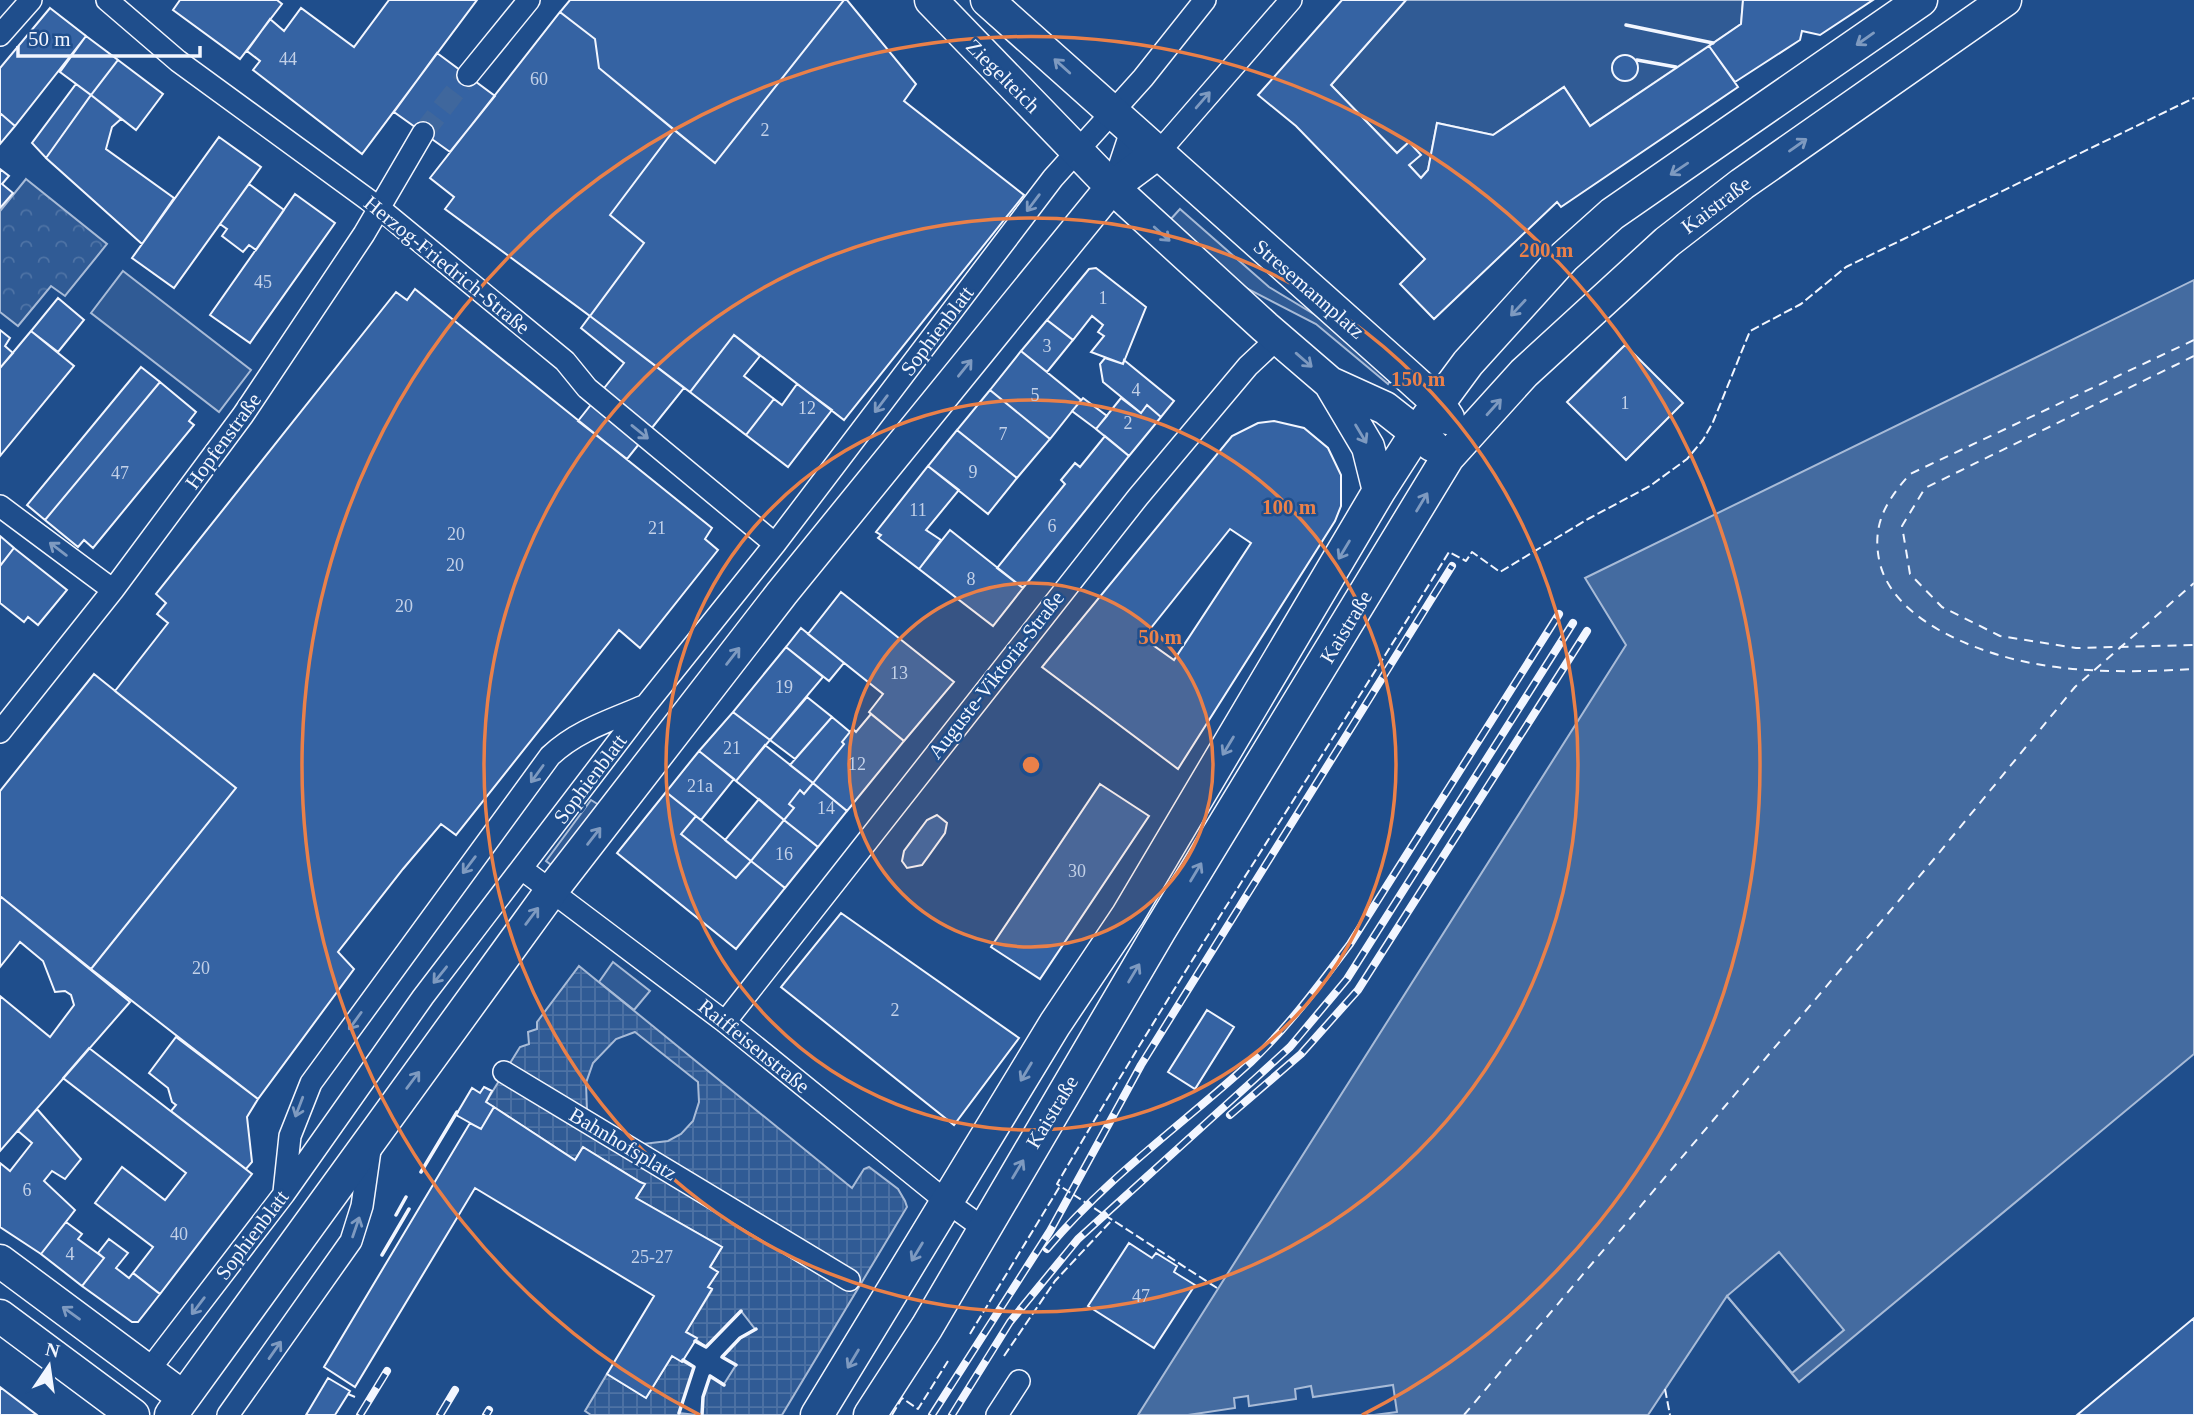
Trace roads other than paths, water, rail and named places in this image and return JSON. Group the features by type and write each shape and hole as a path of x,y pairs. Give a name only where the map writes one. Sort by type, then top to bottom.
{"main road":[{"name":"Ziegelteich","path":"930,0 1112,187"},
{"name":"Ziegelteich","path":"987,0 1160,152"},
{"name":"Kaistraße","path":"817,1415 1055,1024 1128,915 1379,491 1438,402 1475,355 1555,267 1612,214 1921,0"},
{"name":"Kaistraße","path":"870,1415 927,1326 983,1227 1448,457 1524,373 1667,242 1742,184 2005,0"},
{"name":"Sophienblatt","path":"177,1406 372,1134 552,890 782,593 1112,187 1160,152"},
{"name":"Stresemannplatz","path":"1160,152 1438,402 1450,427 1448,457"},
{"path":"1112,187 1330,383 1378,404 1448,457"},
{"path":"1330,383 1368,447 1379,491"},
{"path":"0,1261 149,1370 177,1406"},
{"path":"0,1316 122,1412"},
{"name":"Sophienblatt","path":"122,1412 149,1370"}],"street":[{"path":"0,35 31,0"},
{"name":"Herzog-Friedrich-Straße","path":"107,0 177,61 378,207 565,361 587,388 775,544"},
{"path":"468,75 529,0"},
{"name":"Sophienblatt","path":"149,1370 284,1194 366,1074 646,705 775,544 1052,178 1077,151 1122,120 1205,0"},
{"path":"1160,152 1291,0"},
{"path":"1112,187 1122,120"},
{"name":"Hopfenstraße","path":"0,733 113,590 243,415 364,234 423,133"},
{"name":"Auguste-Viktoria-Straße","path":"725,1022 1138,497 1248,366 1278,338"},
{"path":"0,506 113,590"},
{"path":"284,1194 294,1121 302,1100 324,1064 550,756 562,744 587,730 646,705"},
{"name":"Raiffeisenstraße","path":"522,869 725,1022 947,1202 983,1227"},
{"name":"Bahnhofsplatz","path":"504,1072 849,1280"},
{"path":"228,1415 351,1241 362,1206 372,1134"},
{"path":"998,1415 1019,1381"}],"tunnel":[{"path":"423,133 468,75"}],"railway":[{"path":"932,1415 1050,1231 1141,1065 1452,566"},
{"path":"1047,1249 1120,1175 1251,1062 1303,1005 1350,944 1559,614"},
{"path":"952,1415 1010,1322 1078,1239 1290,1047 1347,979 1573,623"},
{"path":"1230,1115 1301,1054 1358,990 1587,631"},
{"path":"360,1415 387,1371"},
{"path":"440,1415 455,1390"},
{"path":"486,1415 489,1410"}]}
